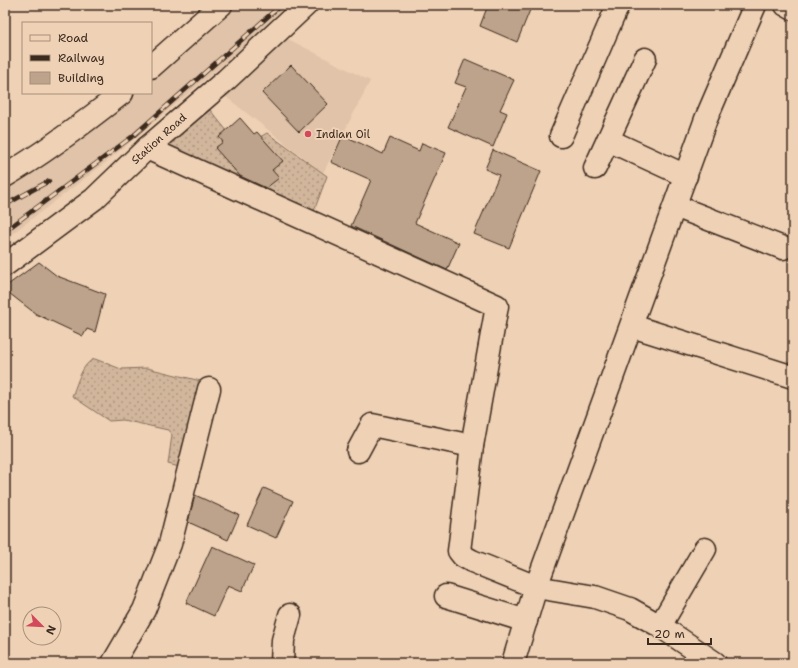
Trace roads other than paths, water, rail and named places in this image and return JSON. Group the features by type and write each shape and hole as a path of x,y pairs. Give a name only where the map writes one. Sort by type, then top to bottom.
{"street":[{"path":"152,66 221,5"},
{"name":"Station Road","path":"5,265 94,198 147,148 226,80 306,5"},
{"path":"561,136 618,5"},
{"path":"513,663 536,587 706,120 755,5"},
{"path":"786,5 793,9"},
{"path":"595,168 646,59"},
{"path":"5,176 31,161 78,128 121,94"},
{"path":"608,140 686,176"},
{"path":"147,148 497,306 472,446 459,551 463,556 472,561 536,587 567,591 614,603 630,609 660,626 714,663"},
{"path":"675,206 783,248"},
{"path":"632,326 793,377"},
{"path":"113,663 144,610 170,544 209,389"},
{"path":"358,451 372,425 472,446"},
{"path":"660,626 705,549"},
{"path":"446,596 526,621"},
{"path":"282,663 283,640 290,615"}],"railway":[{"path":"5,231 133,136 281,5"},
{"path":"5,205 49,181"}],"place":[{"name":"Indian Oil","path":"308,134"}]}
